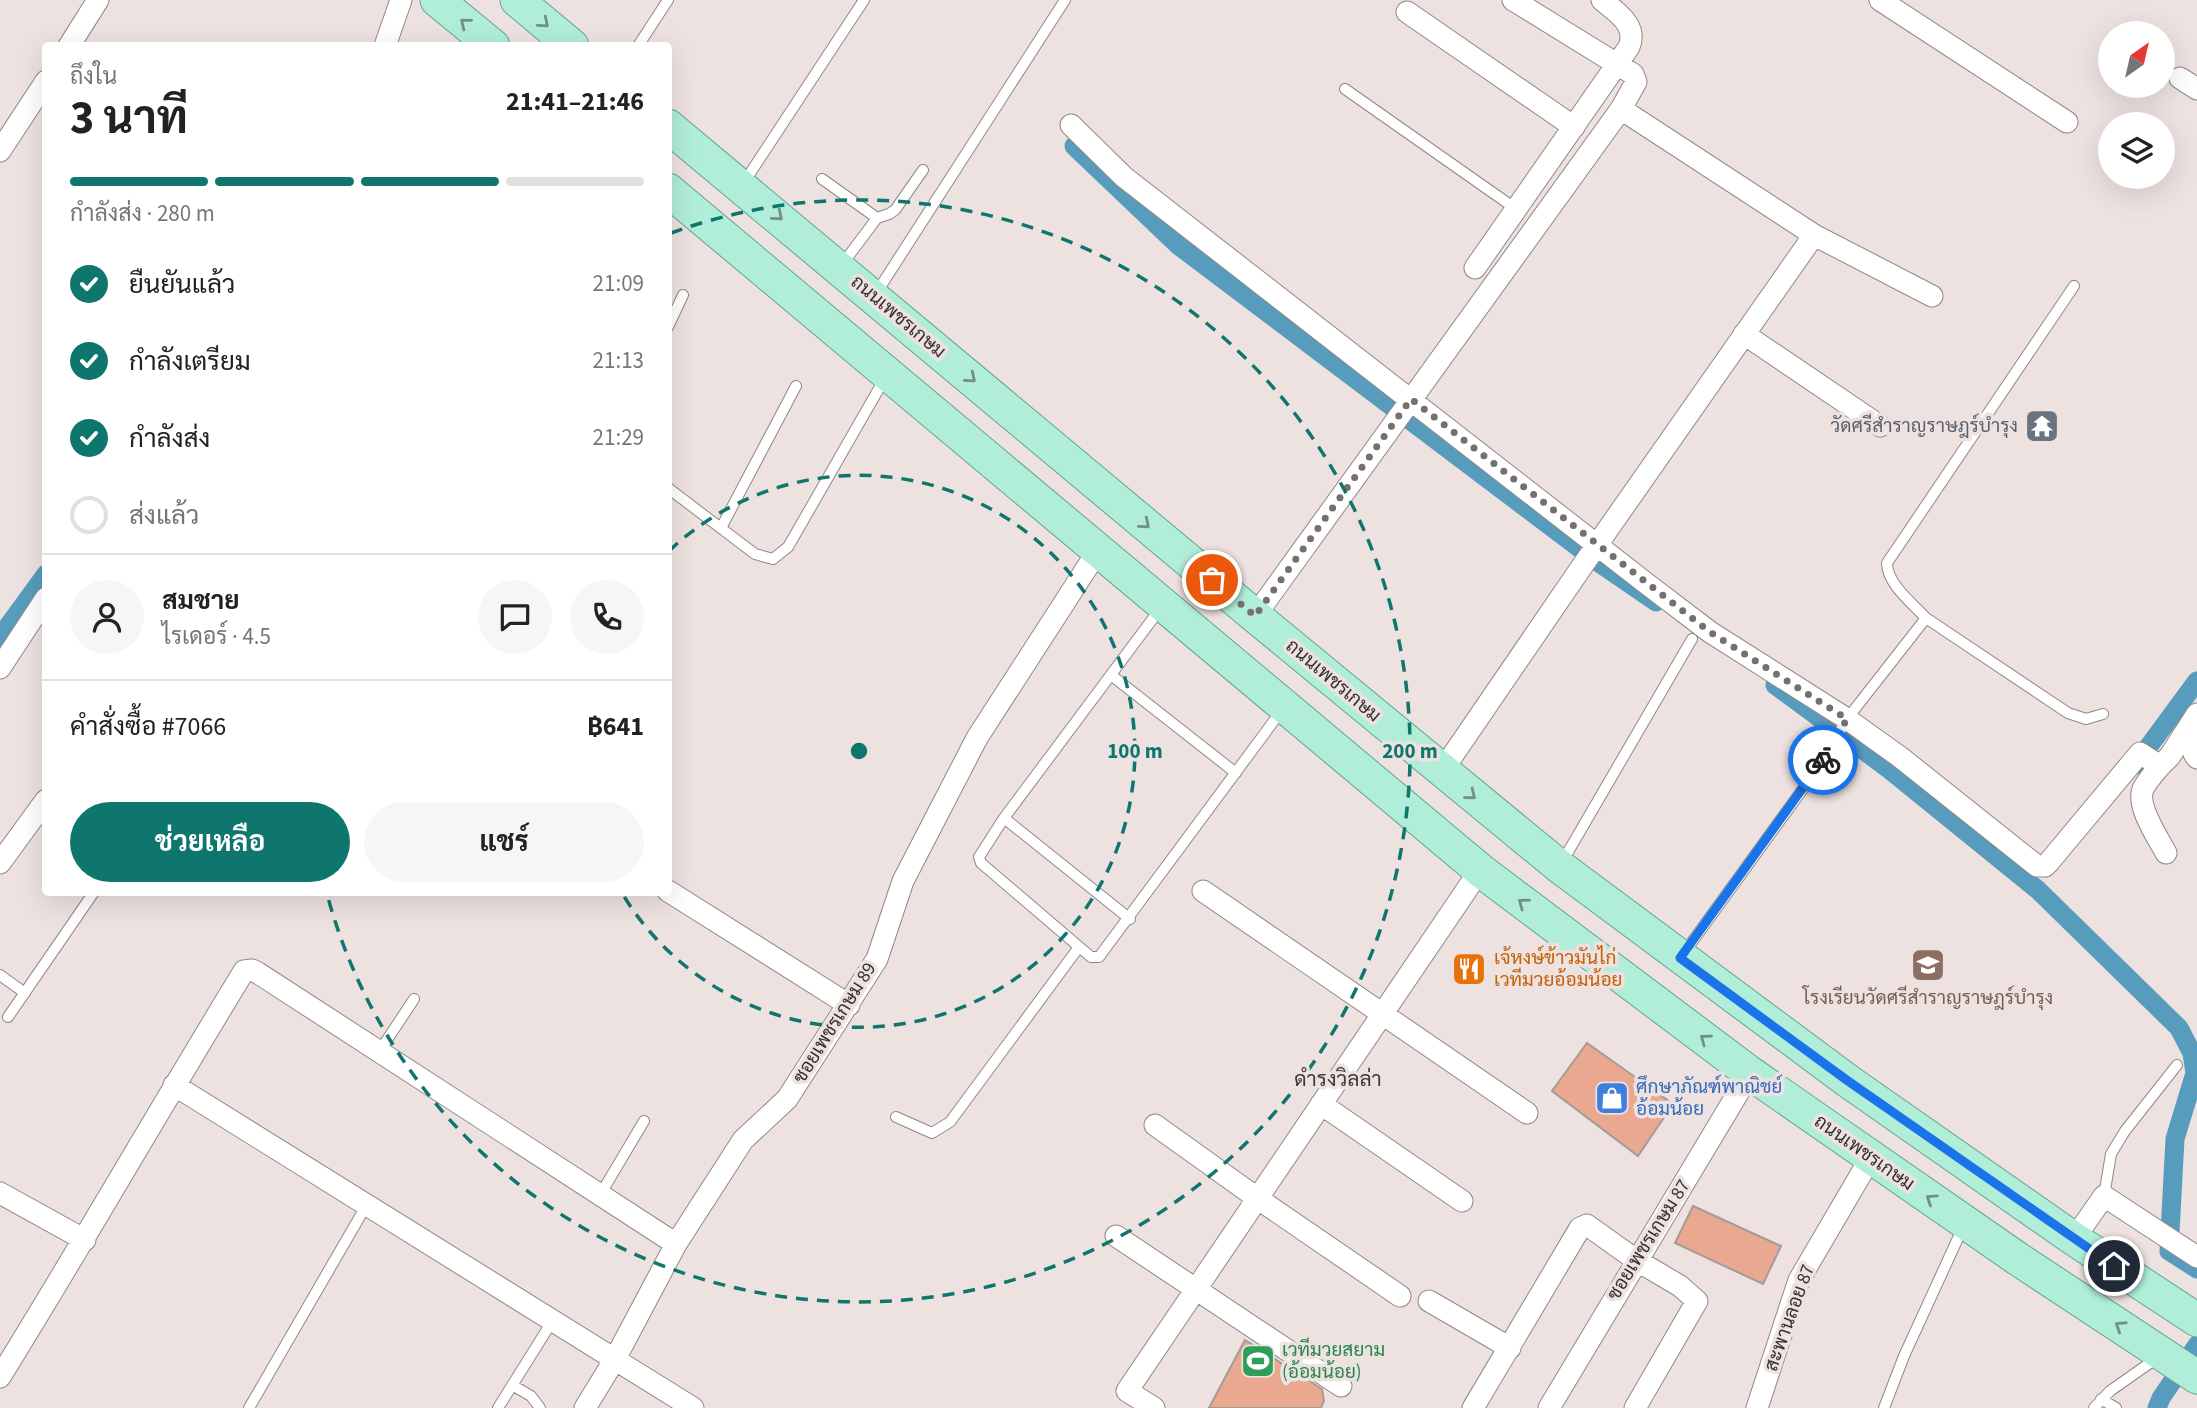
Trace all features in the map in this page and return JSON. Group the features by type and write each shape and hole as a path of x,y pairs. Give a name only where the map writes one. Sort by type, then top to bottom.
{"main road":[{"path":"438,0 488,42"},
{"path":"517,0 567,42"},
{"name":"ถนนเพชรเกษม","path":"672,128 1560,867 1848,1081 2074,1239 2197,1320"},
{"name":"ถนนเพชรเกษม","path":"672,193 1480,870 1750,1073 1965,1222 2182,1367"},
{"path":"1586,951 1614,908"},
{"path":"1750,1073 1777,1030"},
{"path":"1821,1123 1848,1081"}],"street":[{"path":"72,42 98,0"},
{"path":"386,42 401,0"},
{"path":"1255,616 1621,109 1636,82 1633,74 1513,0"},
{"path":"1475,268 1618,65 1631,42 1632,33 1628,23 1602,0"},
{"path":"1880,0 2067,122"},
{"path":"1407,12 1574,127"},
{"path":"0,151 42,87"},
{"path":"1621,109 1814,235 1932,296"},
{"path":"1071,125 1124,177 1405,406 1592,551 1900,757 2037,866 2043,867 2153,761 2170,756 2197,714"},
{"path":"1442,771 1592,551 1814,235"},
{"path":"1744,334 1880,426"},
{"name":"ซอยเพชรเกษม 89","path":"585,1408 615,1359 676,1244 743,1140 787,1099 877,959 903,881 977,738 1099,549"},
{"path":"0,668 42,604"},
{"path":"2197,739 2193,747 2197,758"},
{"path":"2153,761 2142,799 2146,814 2166,853"},
{"path":"0,863 42,805"},
{"path":"1154,1408 1127,1391 1480,870"},
{"path":"1203,891 1527,1113"},
{"path":"672,894 849,1005"},
{"path":"0,1377 85,1240 244,971 258,973 676,1244"},
{"name":"ซอยเพชรเกษม 87","path":"1549,1408 1750,1073"},
{"path":"174,1086 693,1408"},
{"path":"1321,1104 1462,1202"},
{"path":"1155,1125 1399,1296"},
{"name":"สะพานลอย 87","path":"1757,1408 1799,1280 1871,1157"},
{"path":"0,1193 85,1240"},
{"path":"2074,1239 2104,1196 2197,1257"},
{"path":"1473,1408 1580,1228 1587,1225 1636,1260 1680,1286 1698,1301 1635,1408"},
{"path":"1116,1236 1341,1386"},
{"path":"1429,1301 1510,1348"}],"lane":[{"path":"641,42 668,0"},
{"path":"741,186 864,0"},
{"path":"874,296 1065,0"},
{"path":"1345,89 1516,209"},
{"path":"839,268 877,218 895,210 923,170"},
{"path":"822,179 877,218"},
{"path":"2074,286 1888,563 1887,570 1926,618 2068,713 2086,719 2103,714"},
{"path":"672,318 682,295"},
{"path":"672,491 755,554 773,559 788,547 888,372"},
{"path":"721,528 796,386"},
{"path":"1163,604 980,853 981,863 1090,957 1099,957 1129,919 1284,707"},
{"path":"1680,958 1821,764 1845,721 1926,618"},
{"path":"1560,867 1692,639"},
{"path":"1111,675 1236,773"},
{"path":"1004,818 1129,919"},
{"path":"8,1017 91,896"},
{"path":"895,1117 932,1133 950,1122 1079,947"},
{"path":"0,975 25,993"},
{"path":"379,1052 414,999"},
{"path":"2104,1196 2111,1154 2125,1131 2177,1065"},
{"path":"600,1195 644,1121"},
{"path":"249,1408 366,1206"},
{"path":"1884,1408 1909,1345 1965,1222"},
{"path":"498,1408 553,1320"},
{"path":"2094,1408 2101,1399 2182,1367"},
{"path":"512,1385 531,1396 540,1408"},
{"path":"2101,1399 2116,1408"}],"building":[{"name":"ศึกษาภัณฑ์พาณิชย์ อ้อมน้อย","path":"1587,1043 1673,1104 1638,1156 1552,1091"},
{"path":"1693,1206 1781,1246 1763,1284 1675,1243"},
{"name":"เวทีมวยสยาม (อ้อมน้อย)","path":"1245,1340 1322,1389 1324,1401 1321,1408 1209,1408"}],"waterway":[{"path":"1074,146 1179,246 1599,563 1656,602"},
{"path":"0,637 42,579"},
{"path":"2135,765 2197,681"},
{"path":"1775,685 1890,770 2038,890 2179,1028 2192,1053 2195,1073 2175,1139 2169,1251 2197,1269"},
{"path":"2157,1408 2197,1345"}],"way so far":[{"path":"1212,580 1255,616 1411,399 1710,632 1847,719 1823,760"}],"place":[{"name":"วัดศรีสําราญราษฎร์บํารุง","path":"2042,426"},
{"name":"โรงเรียนวัดศรีสําราญราษฎร์บํารุง","path":"1928,965"},
{"name":"เจ้หงษ์ข้าวมันไก่ เวทีมวยอ้อมน้อย","path":"1469,969"},
{"name":"ศึกษาภัณฑ์พาณิชย์ อ้อมน้อย","path":"1612,1098"},
{"name":"เวทีมวยสยาม (อ้อมน้อย)","path":"1258,1361"}],"district":[{"name":"ดำรงวิลล่า","path":"1338,1079"}],"route":[{"path":"1823,760 1680,958 1848,1081 2114,1266"}]}
